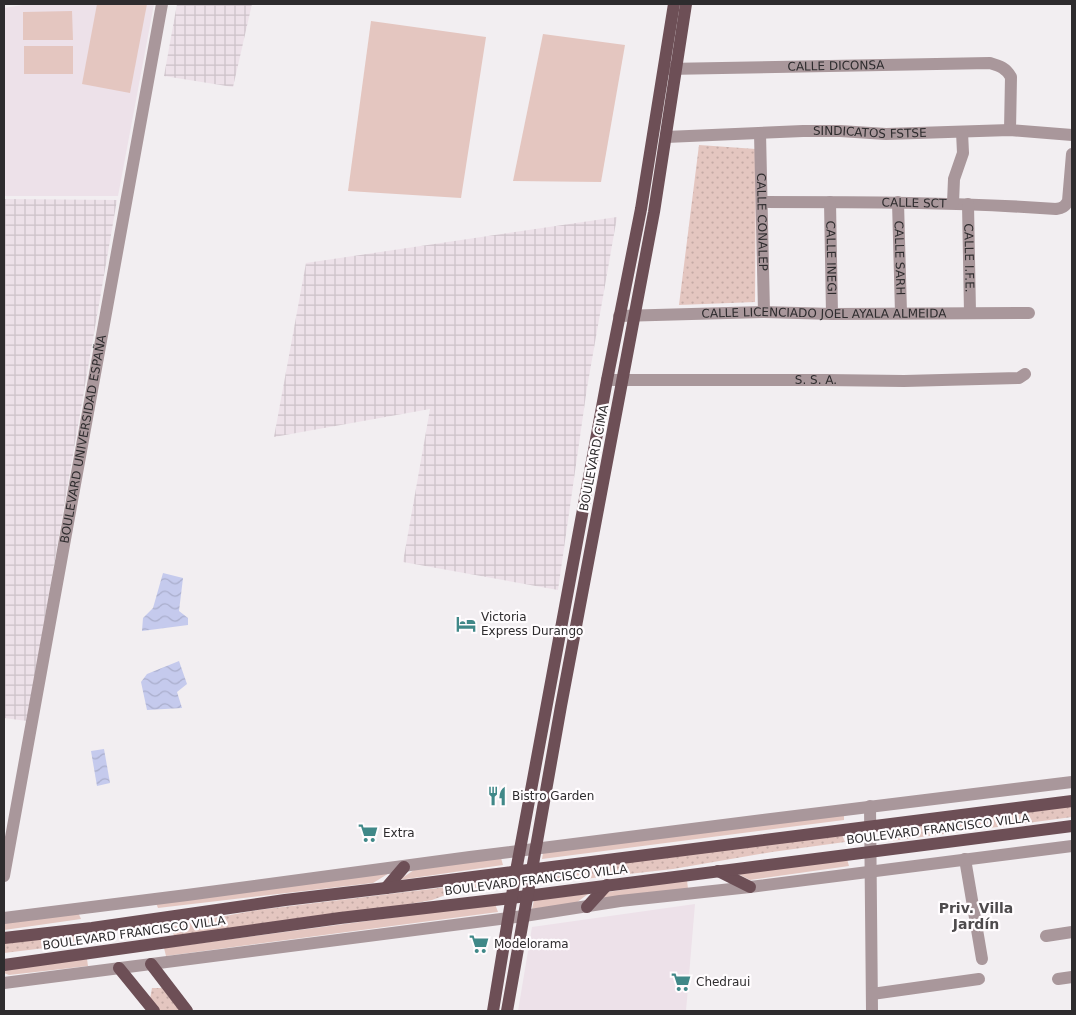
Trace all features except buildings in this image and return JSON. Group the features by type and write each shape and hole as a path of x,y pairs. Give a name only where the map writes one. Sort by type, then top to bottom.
{"main road":[{"name":"BOULEVARD CIMA","path":"507,1011 561,706 654,212 666,137 674,4"},
{"name":"BOULEVARD CIMA","path":"493,1011 511,898 619,316 670,69 686,4"},
{"name":"BOULEVARD FRANCISCO VILLA","path":"4,938 92,928 285,900 1072,801"},
{"name":"BOULEVARD FRANCISCO VILLA","path":"4,965 340,918 528,896 1072,826"},
{"path":"386,888 404,866"},
{"path":"718,871 750,887"},
{"path":"587,907 607,885"},
{"path":"151,964 187,1011"},
{"path":"119,968 154,1011"}],"street":[{"name":"BOULEVARD UNIVERSIDAD ESPAÑA","path":"4,876 162,4"},
{"name":"CALLE DICONSA","path":"670,69 990,63 1008,71 1011,77 1010,130"},
{"name":"SINDICATOS FSTSE","path":"666,137 760,132 840,131 886,134 1010,130 1072,135"},
{"name":"CALLE CONALEP","path":"760,132 764,312"},
{"path":"953,203 954,179 963,153 962,132"},
{"name":"CALLE SCT","path":"762,202 953,203 1056,209 1062,208 1068,201 1072,154"},
{"name":"CALLE INEGI","path":"830,202 832,314"},
{"name":"CALLE SARH","path":"898,202 901,313"},
{"name":"CALLE I.F.E.","path":"968,204 970,313"},
{"name":"CALLE LICENCIADO JOEL AYALA ALMEIDA","path":"619,316 764,312 832,314 1029,313"},
{"name":"S. S. A.","path":"607,380 904,381 1019,378 1025,374"},
{"path":"4,918 870,806 1072,782"},
{"path":"870,806 872,1011"},
{"path":"1058,848 1072,837"},
{"path":"4,984 524,916 620,901 750,887 1072,846"},
{"path":"965,859 982,959"},
{"path":"1046,936 1072,932"},
{"path":"1058,979 1072,977"},
{"path":"872,994 979,978"}],"shaded area":[{"path":"29,4 154,4 118,196 4,196 4,8"},
{"path":"97,4 147,4 130,93 82,84"},
{"path":"177,4 252,4 233,87 164,76"},
{"path":"72,11 73,40 23,40 23,12"},
{"path":"371,21 486,37 461,198 348,191"},
{"path":"543,34 625,45 601,182 513,181"},
{"path":"24,46 73,46 73,74 24,74"},
{"path":"699,145 756,149 755,302 679,305"},
{"path":"4,199 117,200 27,721 4,718"},
{"path":"617,217 587,388 558,590 403,562 430,409 274,437 306,263"},
{"path":"1072,806 1072,817 891,841 890,830"},
{"path":"844,813 844,820 542,859 543,853"},
{"path":"840,830 845,842 673,869 549,883 547,875 582,871 610,863"},
{"path":"501,858 503,865 399,880 414,870"},
{"path":"847,859 849,866 750,880 736,873"},
{"path":"391,872 373,883 158,908 156,903"},
{"path":"687,880 688,889 599,900 608,892"},
{"path":"496,881 499,887 451,893 432,900 393,907 174,936 171,926 258,910"},
{"path":"588,894 576,903 532,909 534,900"},
{"path":"495,904 498,912 166,956 164,948"},
{"path":"695,904 686,1011 518,1011 532,927"},
{"path":"77,910 81,919 4,930 4,921"},
{"path":"83,932 86,943 4,953 4,942"},
{"path":"87,959 88,966 9,975 4,973 4,968"},
{"path":"152,988 162,988 180,1011 160,1011 150,999"}],"water":[{"path":"163,573 183,578 179,611 188,618 188,625 142,631 143,618 153,608"},
{"path":"179,661 187,684 177,692 182,708 147,710 141,682 147,674"},
{"path":"104,749 110,783 97,786 91,751"}],"place":[{"name":"Victoria Express Durango","path":"466,624"},
{"name":"Bistro Garden","path":"497,796"},
{"name":"Extra","path":"368,833"},
{"name":"Modelorama","path":"479,944"},
{"name":"Chedraui","path":"681,982"}],"district":[{"name":"Priv. Villa Jardín","path":"976,916"}]}
